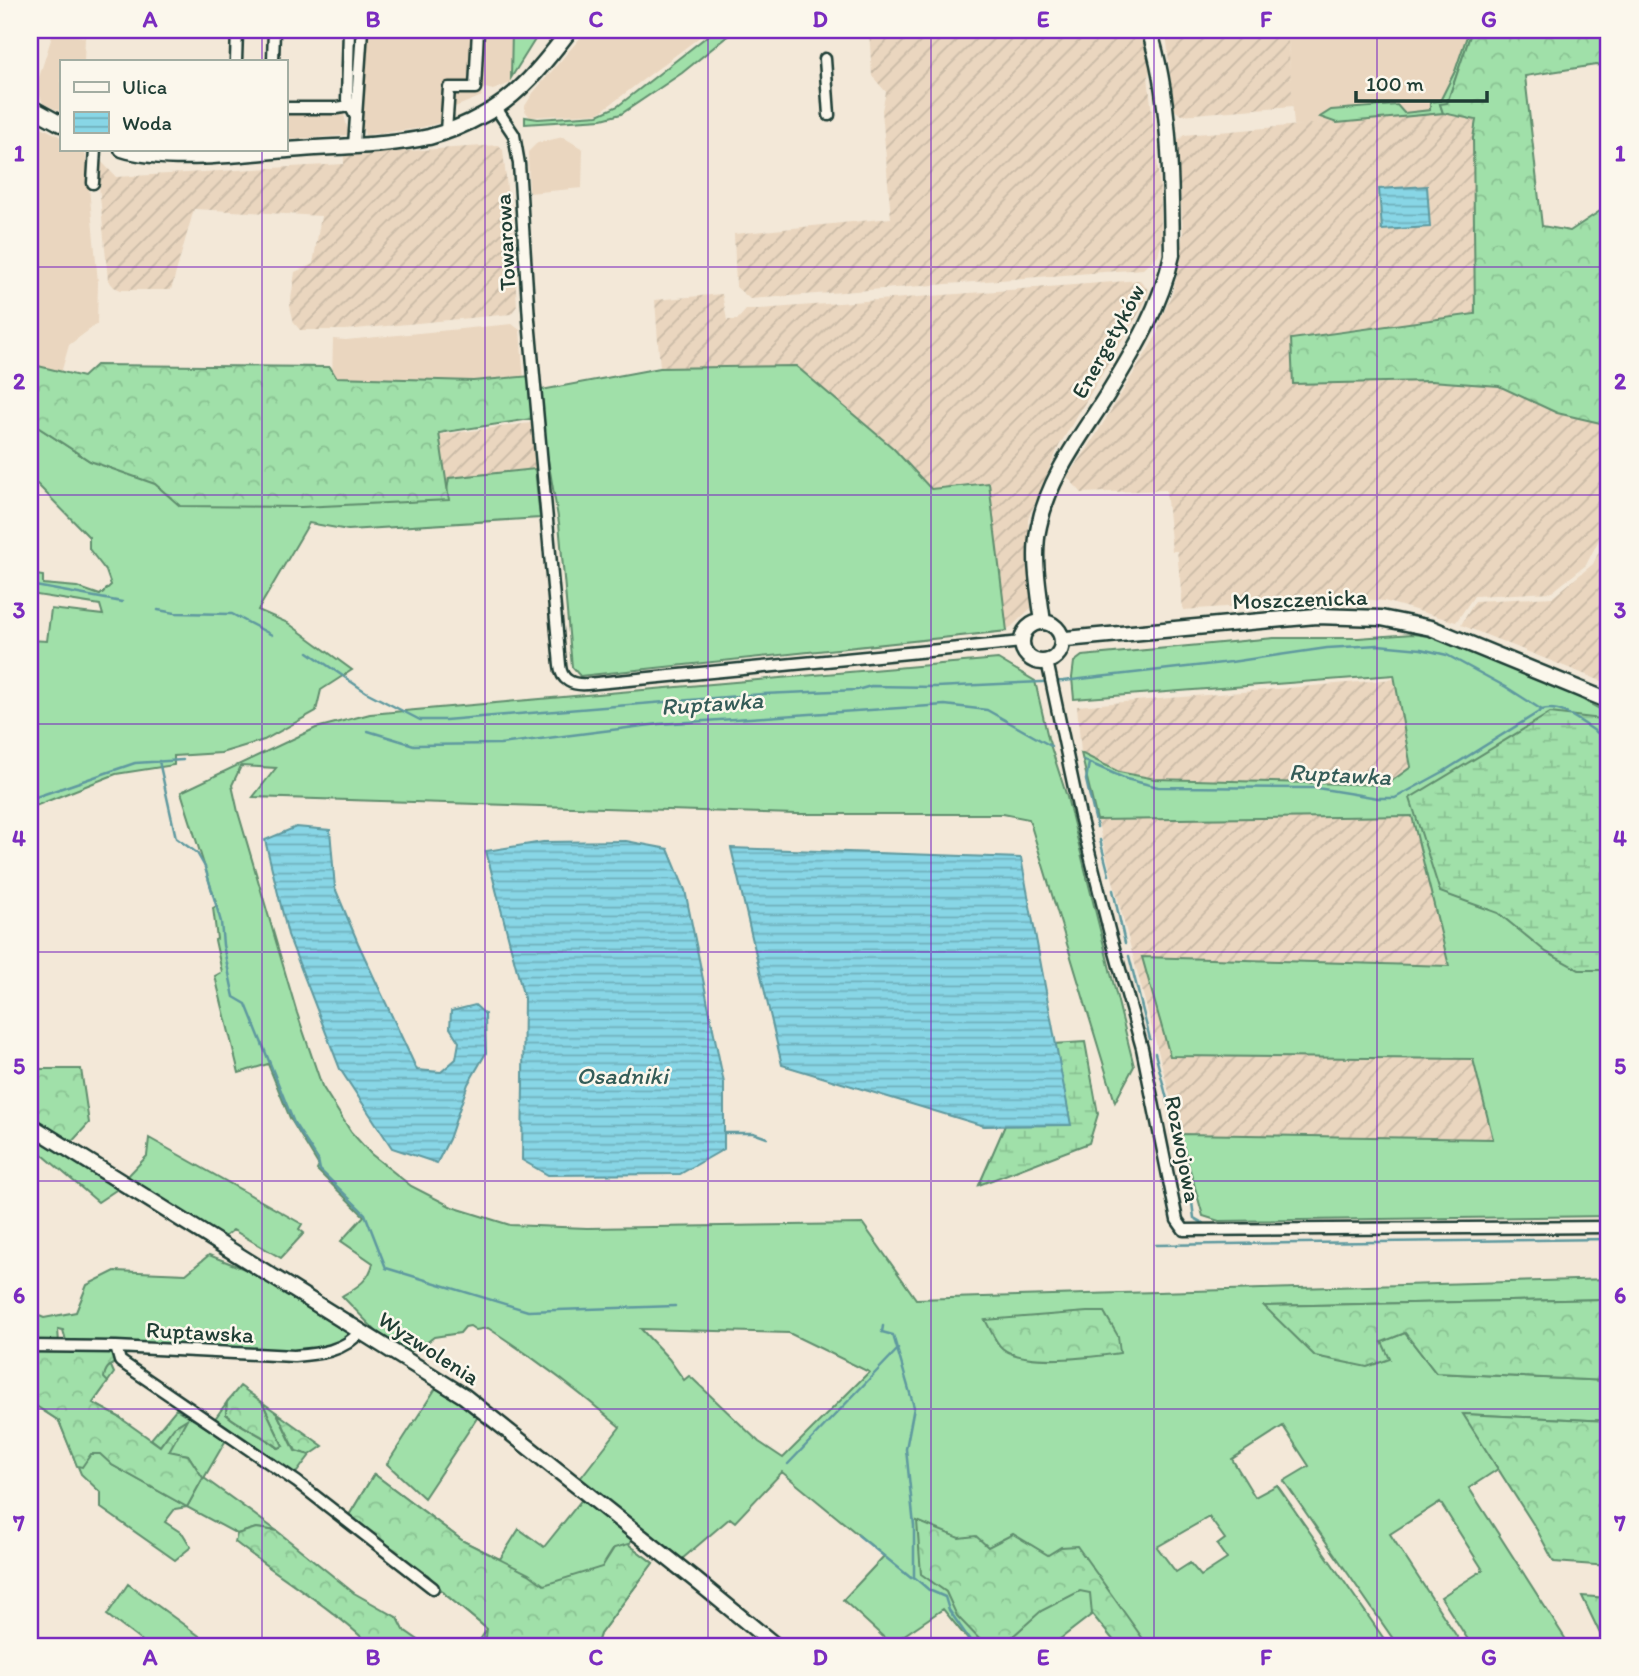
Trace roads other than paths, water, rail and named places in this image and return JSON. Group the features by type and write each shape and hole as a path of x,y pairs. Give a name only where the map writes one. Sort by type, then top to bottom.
{"street":[{"path":"236,60 237,30"},
{"path":"273,60 274,30"},
{"path":"349,30 347,100 356,117"},
{"path":"354,145 362,30"},
{"path":"446,131 449,88 475,88 478,30"},
{"path":"287,149 403,141 446,131 496,108 536,72 570,30"},
{"name":"Energetyków","path":"1042,622 1037,568 1038,529 1044,506 1067,456 1152,317 1172,255 1164,100 1156,52 1149,30"},
{"path":"825,59 830,115"},
{"path":"287,108 349,106"},
{"path":"30,107 60,123"},
{"name":"Towarowa","path":"496,108 512,132 518,151 529,320 560,665 568,681 577,685 1023,642"},
{"path":"93,183 95,150"},
{"path":"126,150 171,156 271,150"},
{"name":"Moszczenicka","path":"1062,642 1066,639 1316,616 1381,618 1432,628 1609,701"},
{"path":"1042,622 1054,626 1062,636 1058,654 1048,667 1026,653 1023,642 1023,635 1031,625 1042,622"},
{"name":"Rozwojowa","path":"1048,667 1107,921 1142,1048 1177,1220 1184,1230 1609,1227"},
{"name":"Wyzwolenia","path":"30,1125 464,1395 776,1646"},
{"name":"Ruptawska","path":"30,1346 116,1347 293,1356 348,1345 360,1331"},
{"path":"116,1347 120,1361 297,1482 433,1588"}],"water":[{"path":"1427,186 1430,227 1382,230 1379,189"},
{"path":"296,827 330,830 335,888 417,1070 441,1072 456,1059 459,1042 450,1028 451,1011 475,1005 485,1014 486,1053 468,1084 449,1139 437,1163 392,1148 340,1069 288,935 265,840"},
{"name":"Osadniki","path":"626,841 668,849 685,890 724,1083 724,1149 680,1174 548,1175 522,1160 524,998 486,851 543,842"},
{"path":"731,848 1021,858 1071,1125 984,1126 782,1065"}],"waterway":[{"path":"30,585 122,602"},
{"path":"158,610 232,614 272,635"},
{"path":"308,652 366,692 420,720 763,694 857,690 871,686 936,687 1063,681 1327,648 1378,645 1421,649 1447,655 1542,710"},
{"name":"Ruptawka","path":"368,731 414,745 500,744 659,724 945,705 987,710 1051,746"},
{"name":"Ruptawka","path":"1083,760 1126,779 1158,787 1317,788 1378,798 1395,798 1441,773 1542,710 1551,709 1568,714 1609,740"},
{"name":"Ruptawka","path":"30,799 135,763 183,760"},
{"path":"159,761 176,838 197,853 205,867 221,922 234,997 246,1004 294,1123 318,1160 320,1170 365,1214 386,1268 528,1311 675,1306"},
{"path":"1089,763 1086,780 1097,827"},
{"path":"1100,840 1109,875"},
{"path":"1113,890 1125,943"},
{"path":"1129,956 1150,1039"},
{"path":"1155,1053 1190,1187 1194,1218 1203,1223"},
{"path":"724,1133 753,1133 767,1138"},
{"path":"1156,1245 1609,1239"},
{"path":"883,1326 882,1332 893,1335 914,1407 906,1449 914,1526 914,1577"},
{"path":"788,1464 898,1349"},
{"path":"858,1535 911,1578 914,1577 929,1590 945,1597 949,1610 974,1646"}]}
